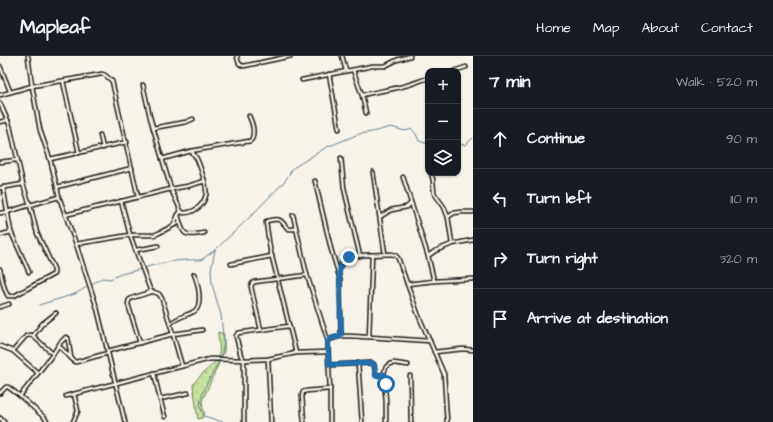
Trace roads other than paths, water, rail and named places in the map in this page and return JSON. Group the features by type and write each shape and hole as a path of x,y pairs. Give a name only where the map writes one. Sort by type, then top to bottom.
{"street":[{"path":"28,56 40,130 50,160 59,198 90,284 97,308 125,422"},
{"path":"237,56 239,63 244,66 291,56"},
{"path":"342,56 346,71"},
{"path":"302,80 372,66 385,66 410,56"},
{"path":"0,66 10,91"},
{"path":"461,69 466,68"},
{"path":"353,70 362,95 366,113"},
{"path":"0,95 32,86 105,74 112,81 127,142 138,197"},
{"path":"329,74 339,129"},
{"path":"362,95 380,90 402,87 425,79"},
{"path":"63,81 79,153"},
{"path":"143,85 153,128 171,189 183,213 187,213 198,208 204,202 207,191 197,159 191,151"},
{"path":"0,102 8,120 23,184 37,233 55,271 54,274 14,296 8,296 0,269"},
{"path":"162,159 191,151 250,141 252,140 254,133 252,123 248,116"},
{"path":"153,128 186,122 193,119"},
{"path":"0,122 8,120"},
{"path":"100,135 103,148"},
{"path":"50,160 127,142"},
{"path":"341,158 344,188 360,256"},
{"path":"0,162 17,160"},
{"path":"57,187 132,168"},
{"path":"373,172 385,254"},
{"path":"432,176 434,193 444,207 448,217 452,244"},
{"path":"403,177 428,256 434,281"},
{"path":"66,215 205,181"},
{"path":"315,181 340,280 341,336"},
{"path":"23,184 1,188 11,232 29,272"},
{"path":"0,213 59,198"},
{"path":"121,201 130,235 151,292"},
{"path":"380,217 391,210 407,207 411,203"},
{"path":"173,225 181,211"},
{"path":"448,217 454,213 473,212"},
{"path":"178,215 183,231 186,234 192,235 204,233"},
{"path":"293,215 307,275 328,341 330,422"},
{"path":"296,229 288,229 284,222 277,220 266,222 277,278 296,353"},
{"path":"76,244 130,235 160,234 180,222"},
{"path":"0,235 11,232"},
{"path":"428,256 435,251 452,244 473,240"},
{"path":"136,250 158,246"},
{"path":"338,272 342,262 353,256 391,254 398,258 418,314 444,374 447,422"},
{"path":"369,337 372,255"},
{"path":"231,264 272,256"},
{"path":"170,324 174,320 194,312 200,304 194,274"},
{"path":"261,330 251,287 252,284 254,282 277,278 307,275"},
{"path":"407,284 434,281 473,280"},
{"path":"0,287 4,286"},
{"path":"140,343 128,304 129,300 154,292 159,294 162,299 182,366"},
{"path":"0,308 9,304"},
{"path":"33,336 42,324 56,313"},
{"path":"244,422 244,360 241,356 237,334 290,326"},
{"path":"59,346 74,362 76,362 173,334 202,330"},
{"path":"13,351 26,336 33,336 53,354"},
{"path":"328,341 332,338 341,336 430,341"},
{"path":"20,396 66,337 71,358"},
{"path":"0,346 13,351 38,373"},
{"path":"434,352 463,349 473,350"},
{"path":"66,396 210,359 268,359 296,353 328,352"},
{"path":"268,359 272,422"},
{"path":"358,363 362,422"},
{"path":"329,365 372,363 374,364 376,376 384,374"},
{"path":"386,422 386,384 384,374 386,367 394,363 408,366"},
{"path":"154,373 165,418"},
{"path":"410,376 411,422"},
{"path":"0,393 8,386 45,418 47,422"},
{"path":"304,422 303,392 306,390 330,389"},
{"path":"160,399 188,392"},
{"path":"73,422 78,412 74,394"},
{"path":"0,418 4,422"}],"waterway":[{"path":"144,268 172,261 201,260 215,250 250,217 285,181 293,168 327,147 359,134 391,127 405,131 412,129 419,141 425,143"},
{"path":"461,144 465,145 473,138"},
{"path":"215,250 211,270 212,284 221,315 224,342 221,357"},
{"path":"39,305 75,294 102,278 110,279 121,274 141,269"},
{"path":"219,361 205,388 200,406 204,416 223,422"}]}
